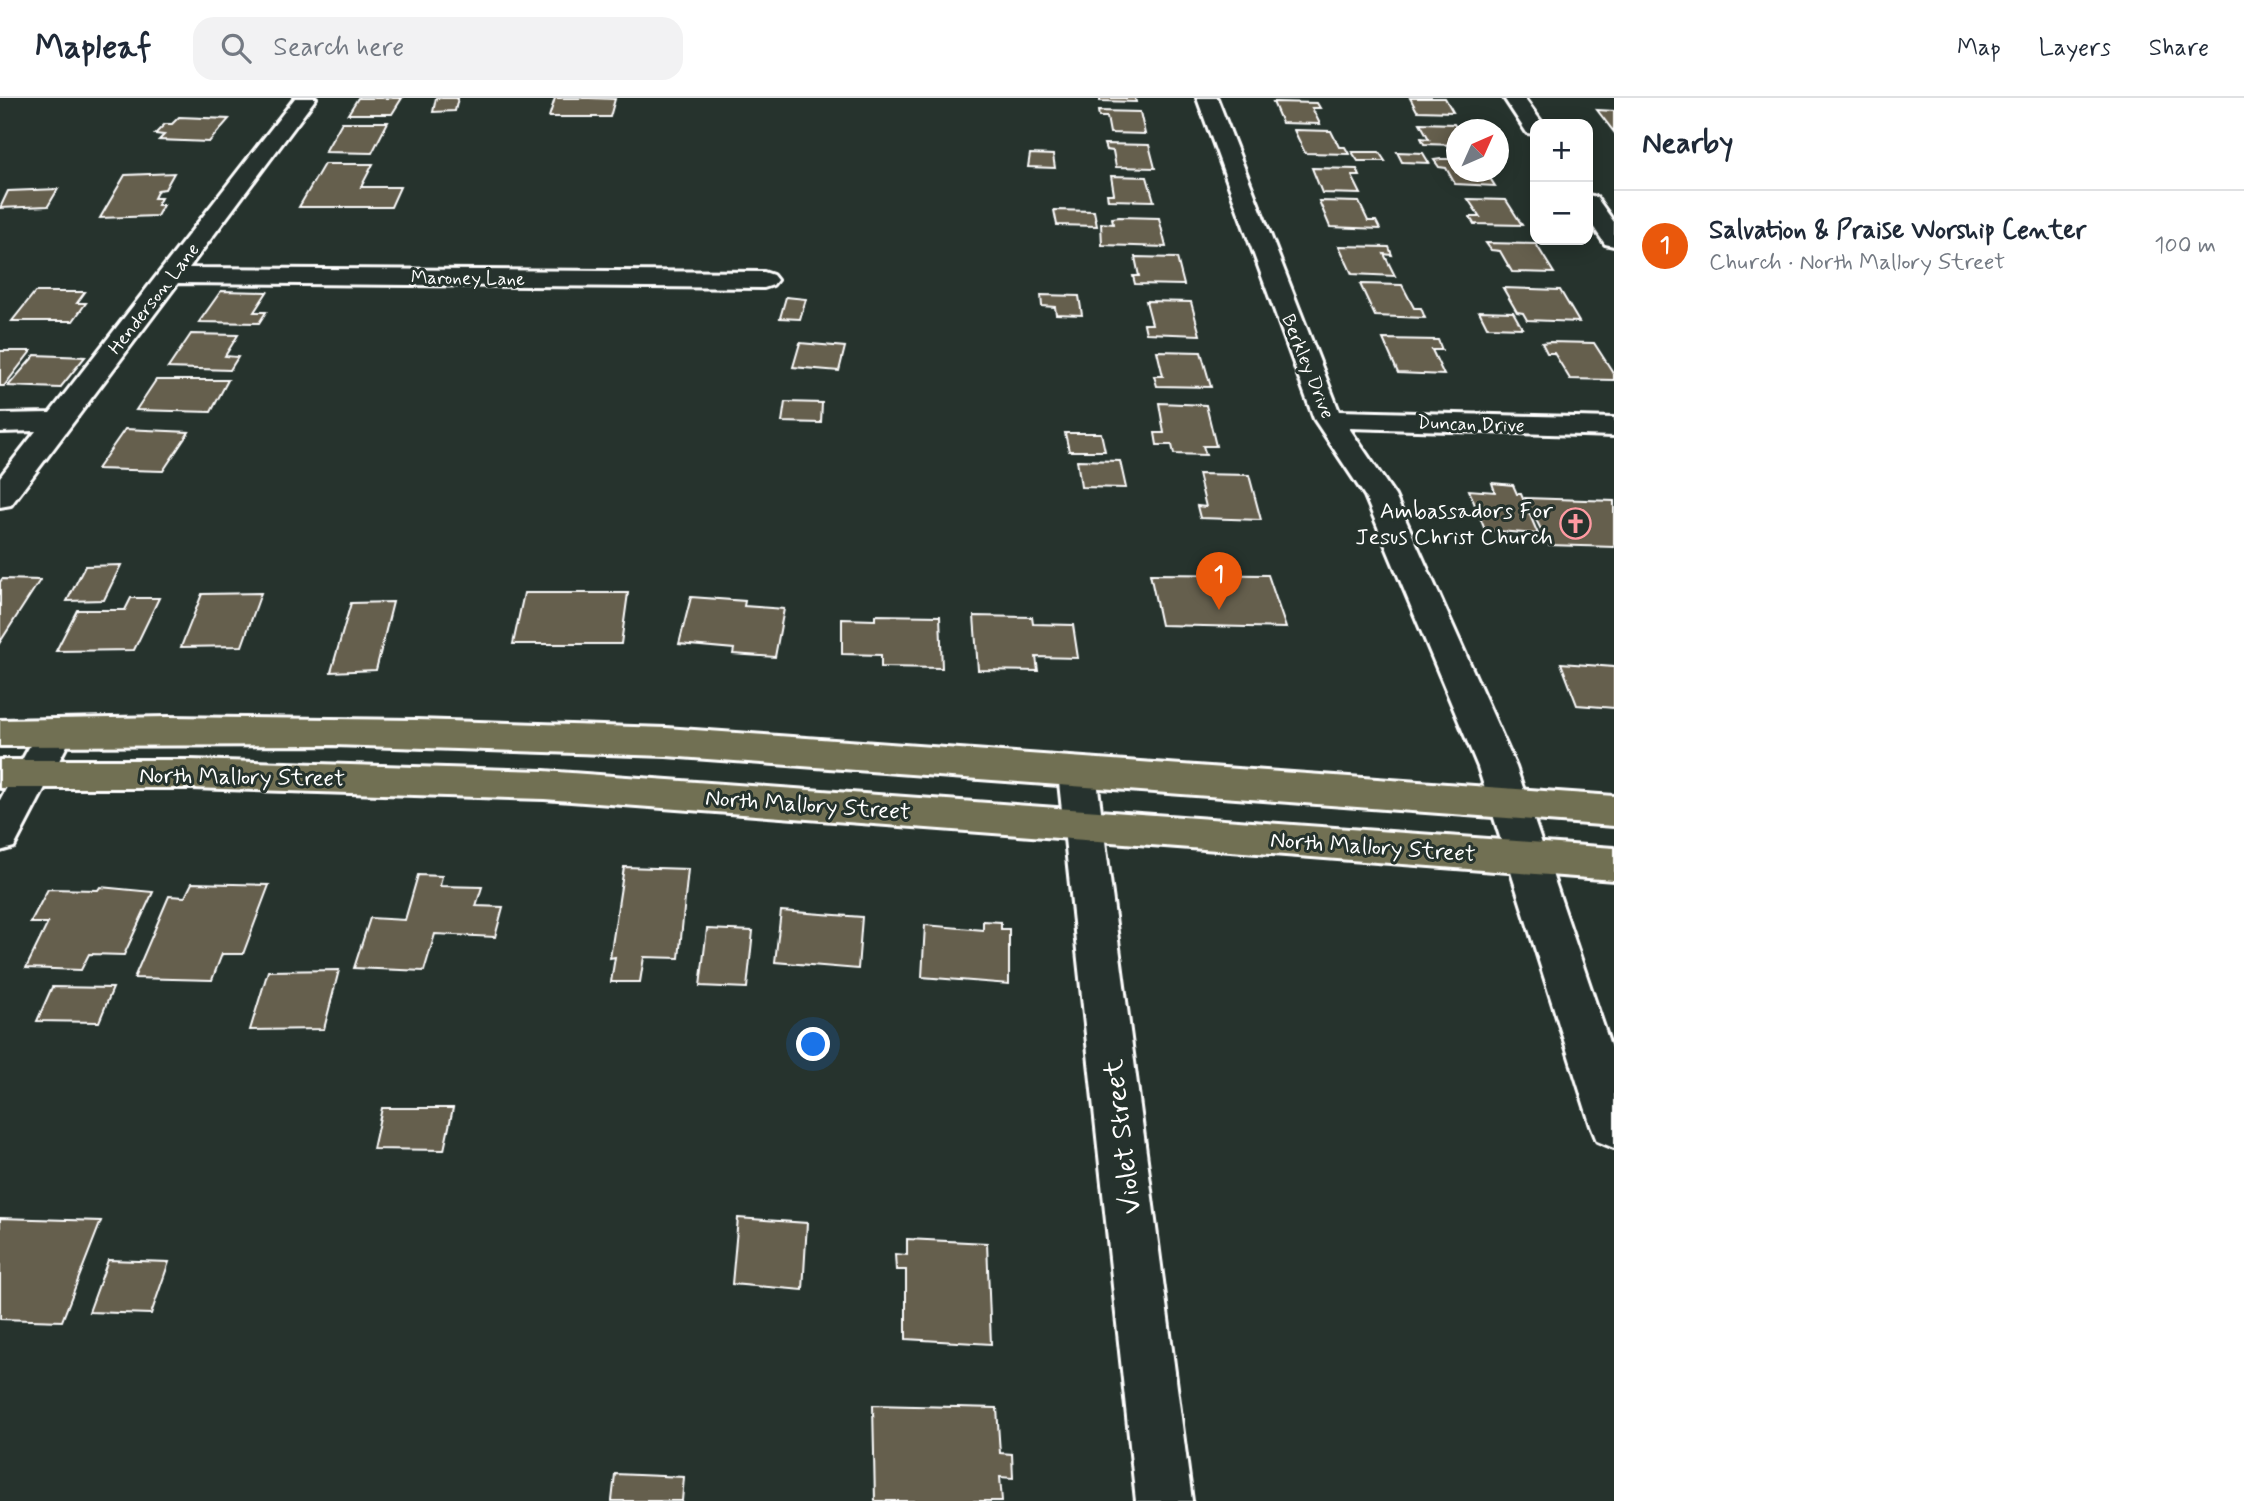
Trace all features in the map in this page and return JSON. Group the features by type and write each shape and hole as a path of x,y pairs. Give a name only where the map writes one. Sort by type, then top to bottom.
{"main road":[{"name":"North Mallory Street","path":"0,733 368,732 542,736 666,742 1614,811"},
{"name":"North Mallory Street","path":"17,774 191,774 544,785 1614,864"}],"street":[{"name":"Henderson Lane","path":"0,498 306,98"},
{"name":"Berkley Drive","path":"1207,98 1328,419 1380,496 1510,804 1614,1126"},
{"path":"1514,98 1530,121"},
{"path":"1593,209 1614,239"},
{"name":"Maroney Lane","path":"172,275 764,280"},
{"name":"Duncan Drive","path":"1328,419 1614,427"},
{"path":"0,424 57,422"},
{"path":"0,835 17,774 56,732"},
{"name":"Violet Street","path":"1077,773 1164,1501"}],"building":[{"path":"358,98 402,98 392,114 348,114"},
{"path":"436,98 458,98 455,111 433,112"},
{"path":"555,98 615,99 610,117 549,117"},
{"path":"1100,98 1135,98 1136,102 1100,101"},
{"path":"1410,98 1445,98 1453,112 1417,111"},
{"path":"1273,102 1317,103 1320,108 1312,108 1320,124 1282,123"},
{"path":"1597,110 1614,111 1614,132"},
{"path":"1098,111 1140,112 1145,134 1110,133 1107,117 1099,117"},
{"path":"179,117 229,119 209,142 159,140 164,135 155,134 165,124 172,124"},
{"path":"342,122 388,122 372,153 325,152"},
{"path":"1420,123 1446,124 1446,145 1424,144 1421,138 1429,139"},
{"path":"1294,130 1331,131 1339,147 1345,147 1349,154 1305,153"},
{"path":"1104,144 1149,145 1155,168 1116,167 1113,151 1106,150"},
{"path":"1352,152 1379,152 1385,161 1358,161"},
{"path":"1397,152 1423,153 1429,163 1402,162"},
{"path":"1030,154 1053,155 1055,168 1028,167"},
{"path":"1446,159 1446,168 1439,167 1434,160"},
{"path":"324,164 373,164 361,187 400,187 391,207 299,207"},
{"path":"1312,168 1357,169 1360,176 1352,176 1361,194 1322,193"},
{"path":"174,173 165,189 158,190 154,198 161,198 157,205 163,205 157,216 100,218 125,175"},
{"path":"1111,176 1147,177 1154,201 1108,200 1107,194 1114,194"},
{"path":"1454,182 1492,182 1495,186"},
{"path":"58,189 48,206 0,208 8,191"},
{"path":"1468,199 1506,200 1522,225 1474,224 1470,217 1480,217"},
{"path":"1319,201 1359,202 1368,221 1376,221 1380,229 1330,227"},
{"path":"1054,210 1094,211 1097,226 1057,225"},
{"path":"1112,218 1159,218 1166,247 1102,245 1101,223 1113,224"},
{"path":"1486,243 1537,245 1554,273 1512,272 1500,251 1491,250"},
{"path":"1339,246 1389,247 1392,255 1384,254 1395,276 1352,274"},
{"path":"1135,257 1177,258 1184,285 1135,284 1133,276 1139,276"},
{"path":"1360,284 1402,285 1414,308 1421,308 1425,318 1375,316"},
{"path":"1503,288 1560,290 1579,322 1527,320 1523,313 1517,312"},
{"path":"221,291 267,292 254,312 266,312 259,323 199,322"},
{"path":"35,292 85,292 77,303 86,303 73,321 12,321"},
{"path":"1041,295 1079,296 1082,315 1056,314 1055,307 1042,306"},
{"path":"786,297 806,299 800,319 780,318"},
{"path":"1146,301 1191,302 1200,335 1146,333 1144,324 1152,324"},
{"path":"1479,311 1513,312 1522,328 1487,327"},
{"path":"191,334 238,335 225,356 238,357 230,370 168,368"},
{"path":"1383,339 1438,340 1442,350 1432,350 1444,375 1398,373"},
{"path":"800,343 845,347 839,371 793,367"},
{"path":"1542,343 1594,343 1614,374 1614,380 1570,379 1554,353 1547,353"},
{"path":"0,351 31,351 4,386 0,386"},
{"path":"1157,351 1201,352 1211,387 1157,386 1154,376 1163,376"},
{"path":"35,355 85,357 60,388 8,386"},
{"path":"156,380 228,380 211,412 136,410"},
{"path":"785,402 822,403 821,423 782,422"},
{"path":"1159,403 1206,405 1216,446 1203,446 1206,455 1174,454 1172,445 1157,445 1155,433 1164,433"},
{"path":"125,429 189,432 163,471 97,469"},
{"path":"1065,433 1101,433 1105,451 1069,451"},
{"path":"1077,460 1120,461 1126,488 1081,487"},
{"path":"1198,474 1249,475 1261,520 1200,518 1197,506 1206,507"},
{"path":"1492,483 1513,485 1517,494 1521,494 1538,534 1485,530 1469,490 1495,492"},
{"name":"Ambassadors For Jesus Christ Church","path":"1525,498 1614,501 1614,547 1549,545"},
{"path":"121,565 104,600 67,601 85,566"},
{"path":"1150,574 1268,575 1286,628 1161,625"},
{"path":"2,579 40,580 0,642 0,582"},
{"path":"261,593 242,646 181,647 202,594"},
{"path":"524,593 628,593 621,644 513,644"},
{"path":"691,597 745,601 744,606 784,609 775,657 733,654 734,649 679,644"},
{"path":"131,598 159,598 134,650 56,651 77,610 125,610"},
{"path":"393,602 376,670 331,672 351,603"},
{"path":"875,615 940,616 942,668 881,667 881,655 842,654 842,619 875,620"},
{"path":"974,616 1032,617 1033,624 1073,625 1078,658 1036,657 1038,671 978,670"},
{"path":"1561,663 1614,667 1614,708 1577,705"},
{"path":"624,867 688,869 679,958 644,957 640,982 611,982 615,957 610,958"},
{"path":"418,875 442,876 440,886 482,887 476,906 503,907 495,937 435,934 424,971 354,968 370,918 405,920"},
{"path":"192,883 269,885 243,954 222,954 212,980 134,978 169,896 185,897"},
{"path":"100,887 153,892 124,955 89,954 81,970 26,968 48,923 30,923 48,889 98,890"},
{"path":"781,911 862,917 858,969 775,962"},
{"path":"983,921 1001,922 1001,929 1009,929 1009,984 922,977 925,925 983,930"},
{"path":"707,929 753,931 747,988 700,986"},
{"path":"339,970 324,1029 250,1030 268,971"},
{"path":"52,987 113,988 99,1022 37,1021"},
{"path":"382,1108 453,1108 444,1150 373,1149"},
{"path":"0,1218 101,1221 62,1321 0,1319"},
{"path":"738,1218 807,1223 803,1290 732,1284"},
{"path":"907,1239 987,1243 991,1344 906,1339 906,1270 896,1270 895,1254 907,1255"},
{"path":"108,1260 169,1262 151,1314 89,1312"},
{"path":"873,1405 997,1408 1000,1453 1012,1454 1013,1478 1000,1477 1002,1501 875,1501"},
{"path":"615,1474 684,1477 682,1501 612,1501"}],"place":[{"name":"Ambassadors For Jesus Christ Church","path":"1576,523"},
{"name":"Salvation & Praise Worship Center","path":"1219,610"}]}
